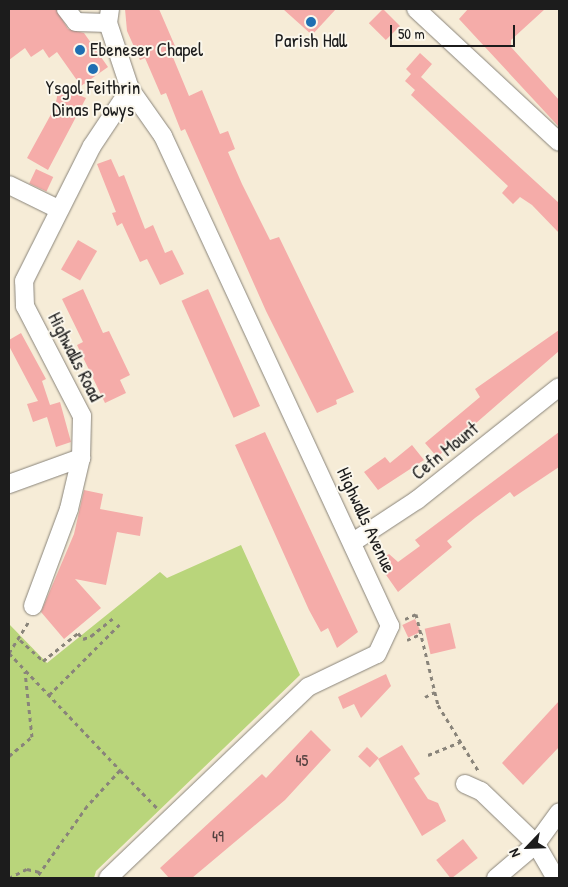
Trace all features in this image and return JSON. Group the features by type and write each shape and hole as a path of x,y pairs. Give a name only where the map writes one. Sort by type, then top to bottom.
{"street":[{"path":"66,9 76,22 109,16 130,90"},
{"path":"416,9 559,142"},
{"name":"Highwalls Road","path":"34,606 81,458 82,416 16,303 24,281 58,209 130,90"},
{"name":"Highwalls Avenue","path":"130,90 163,136 353,542 390,626"},
{"path":"9,185 58,209"},
{"name":"Cefn Mount","path":"353,542 418,500 559,387"},
{"path":"9,484 81,458"},
{"path":"108,878 308,687 377,654 390,626"},
{"path":"465,784 481,791 536,844 556,878"},
{"path":"496,878 536,844 559,812"}],"path":[{"path":"34,606 20,640 9,653 120,770 170,818"},
{"path":"390,626 416,614 423,633 436,692 460,742 482,775"},
{"path":"20,640 43,661 78,633 83,639 91,636 113,618"},
{"path":"49,695 120,624"},
{"path":"407,640 423,633"},
{"path":"9,756 32,738 24,695 25,670"},
{"path":"425,697 436,692"},
{"path":"428,755 460,742"},
{"path":"36,878 87,806 120,770"},
{"path":"9,878 27,869 40,872"}],"green space":[{"path":"241,545 300,675 96,871 94,878 9,878 9,624 47,663 160,572 167,578"}],"building":[{"path":"9,9 56,9 68,29 84,33 108,67 81,86 57,52 49,58 43,49 31,57 25,48 9,60"},
{"path":"125,9 159,9 178,53 172,55 189,96 202,90 220,134 228,131 235,149 228,152 242,184 270,240 279,237 354,392 336,400 337,404 317,413 266,311 185,129 181,131 166,93 161,95 145,58 140,60 127,31"},
{"name":"Parish Hall","path":"283,9 336,9 312,35"},
{"path":"383,9 400,26 386,40 369,23"},
{"path":"468,9 545,9 511,40 511,47 559,100 559,127 459,19"},
{"path":"420,53 432,64 421,77 559,203 559,233 532,205 520,197 513,204 502,193 508,186 411,95 415,90 405,81 411,74 406,69"},
{"path":"59,87 86,98 48,170 27,158 55,107"},
{"path":"111,159 119,177 124,175 145,229 153,225 165,253 172,250 184,274 160,285 147,259 140,262 122,223 117,226 112,213 116,212 97,164"},
{"path":"36,169 53,177 46,192 29,184"},
{"path":"78,240 97,251 80,280 61,269"},
{"path":"83,289 103,333 109,331 130,375 120,380 126,393 105,403 77,345 83,342 62,299"},
{"path":"208,289 260,406 234,418 182,301"},
{"path":"559,330 559,351 437,457 425,443 480,397 475,389"},
{"path":"21,333 46,379 42,381 50,405 60,402 71,442 56,447 47,417 33,422 27,404 38,401 9,346 9,340"},
{"path":"265,432 358,632 337,648 328,628 321,632 309,610 235,445"},
{"path":"559,432 559,467 514,497 510,492 475,518 447,541 452,547 398,592 377,562 389,554 398,562 420,546 415,540"},
{"path":"412,445 424,460 378,490 364,472 385,457 390,463"},
{"path":"84,490 103,494 100,509 143,517 140,536 117,532 106,585 75,579 101,608 64,639 41,612 74,534"},
{"path":"415,619 421,632 408,638 402,625"},
{"path":"450,623 456,648 431,654 425,629"},
{"path":"386,674 391,686 361,718 354,704 343,709 338,697"},
{"path":"559,701 559,747 523,785 502,763"},
{"path":"311,730 331,750 285,800 192,878 169,878 160,868 262,774 266,778"},
{"path":"402,745 420,774 414,778 428,799 438,803 446,821 422,836 378,759"},
{"path":"367,747 379,758 370,767 358,757"},
{"path":"463,839 478,858 452,878 436,860"}],"place":[{"name":"Parish Hall","path":"311,22"},
{"name":"Ebeneser Chapel","path":"80,50"},
{"name":"Ysgol Feithrin Dinas Powys","path":"93,69"}]}
